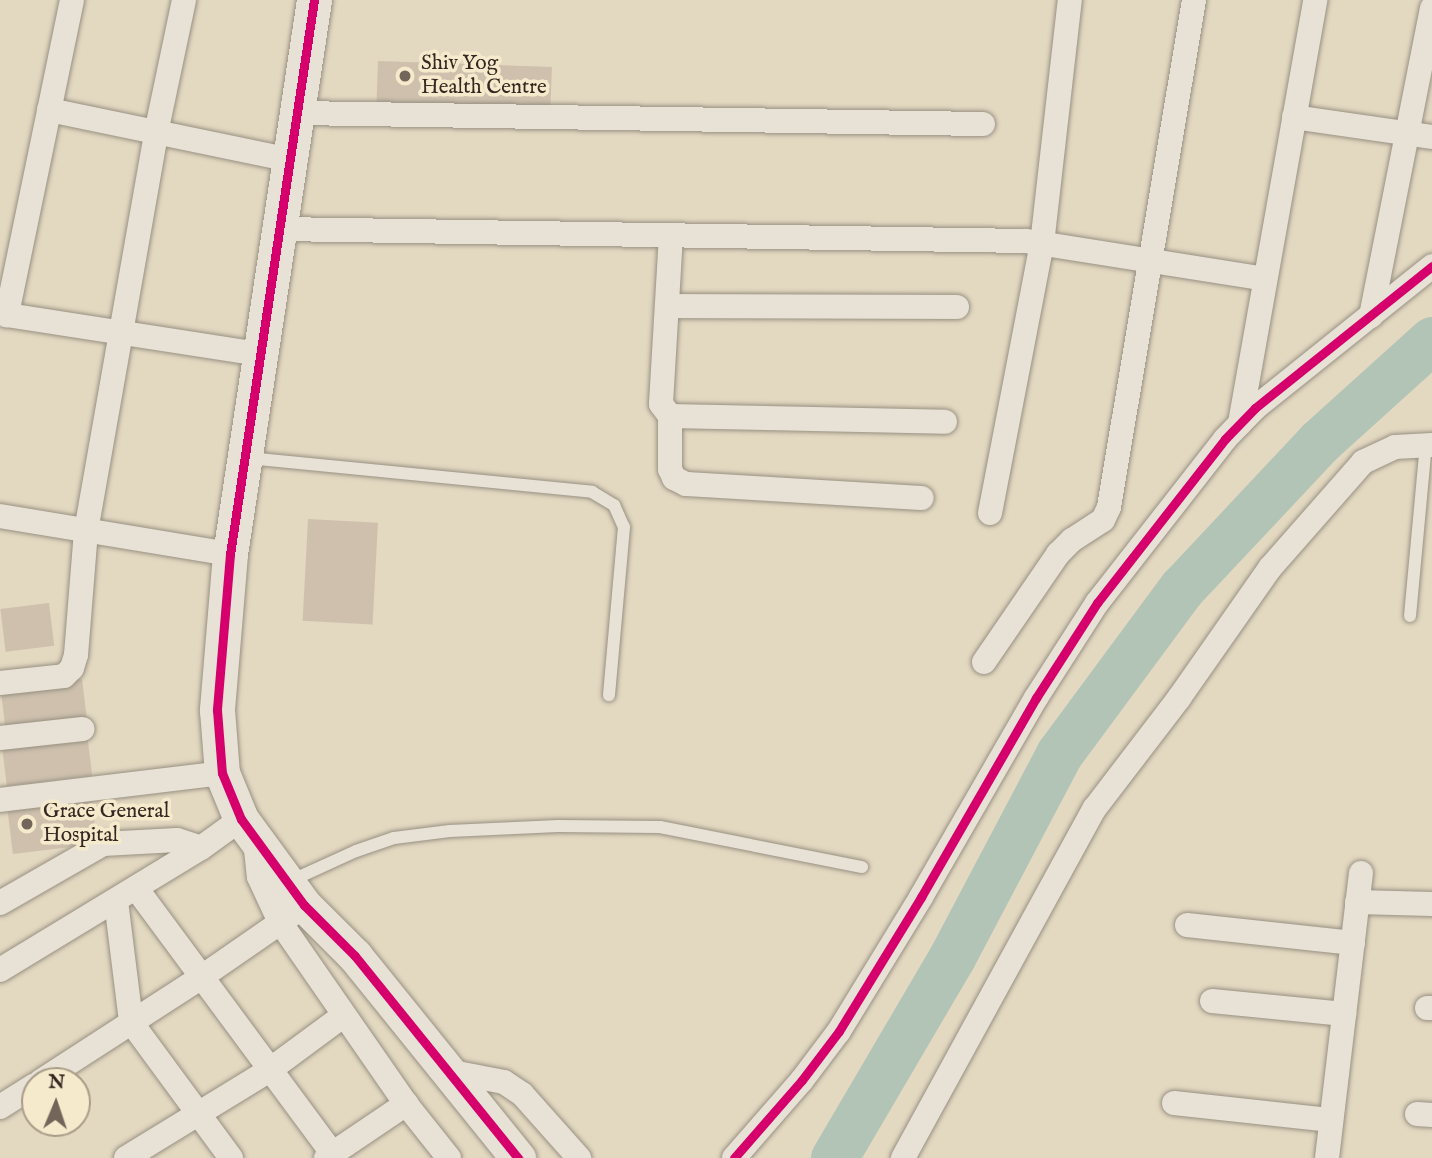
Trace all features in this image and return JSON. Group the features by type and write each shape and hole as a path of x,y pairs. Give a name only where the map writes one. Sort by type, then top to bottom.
{"street":[{"path":"72,0 8,315 260,354"},
{"path":"0,683 64,676 72,668 76,655 86,531 156,132 184,0"},
{"path":"314,0 230,554 217,710 222,773 248,828 291,903 343,1016 406,1104 449,1158"},
{"path":"990,513 1042,244 1070,0"},
{"path":"984,663 1058,554 1072,540 1103,520 1109,507 1194,0"},
{"path":"1240,423 1315,0"},
{"path":"1371,316 1432,8"},
{"path":"49,110 290,160"},
{"path":"297,113 983,124"},
{"path":"1294,117 1432,136"},
{"path":"279,229 978,240 1042,244 1265,279"},
{"path":"671,235 661,404 670,416 670,469 674,478 686,484 922,498"},
{"path":"734,1158 802,1080 850,1014 1036,698 1097,603 1240,423 1432,266"},
{"path":"667,306 957,307"},
{"path":"670,416 945,422"},
{"path":"903,1158 1095,808 1179,698 1270,568 1363,462 1395,447 1429,444"},
{"path":"0,516 230,554"},
{"path":"0,738 83,729"},
{"path":"0,800 222,773"},
{"path":"0,970 201,848 248,828"},
{"path":"0,903 103,844 177,840 201,848"},
{"path":"1327,1158 1361,873"},
{"path":"126,894 202,976 332,1156 406,1104"},
{"path":"126,894 131,1022 231,1158"},
{"path":"1357,902 1432,904"},
{"path":"62,1067 202,976 291,903"},
{"path":"291,903 355,957 518,1158"},
{"path":"1187,925 1353,943"},
{"path":"1212,1001 1344,1014"},
{"path":"125,1158 271,1069 343,1016"},
{"path":"447,1071 504,1082 522,1094 579,1158"},
{"path":"0,1107 21,1094"},
{"path":"1174,1102 1331,1120"}],"lane":[{"path":"1410,616 1429,444"},
{"path":"244,458 592,492 614,505 624,527 609,695"},
{"path":"291,903 356,851 394,838 450,831 558,826 660,828 862,867"}],"building":[{"path":"378,61 552,67 550,108 377,102"},
{"path":"308,519 378,523 373,625 303,621"},
{"path":"49,603 54,646 6,652 0,609"},
{"path":"82,679 87,721 6,731 1,689"},
{"path":"87,733 92,776 7,786 2,743"},
{"path":"92,801 97,844 13,854 8,811"}],"waterway":[{"path":"834,1158 952,957 1059,754 1182,588 1319,442 1432,340"}],"cycle path":[{"path":"314,0 230,554 217,710 222,773 241,819 304,905 355,956 518,1158"},
{"path":"734,1158 802,1080 839,1031 921,897 1036,698 1097,603 1225,439 1255,408 1432,266"}],"place":[{"name":"Shiv Yog Health Centre","path":"405,76"},
{"name":"Grace General Hospital","path":"27,824"}]}
